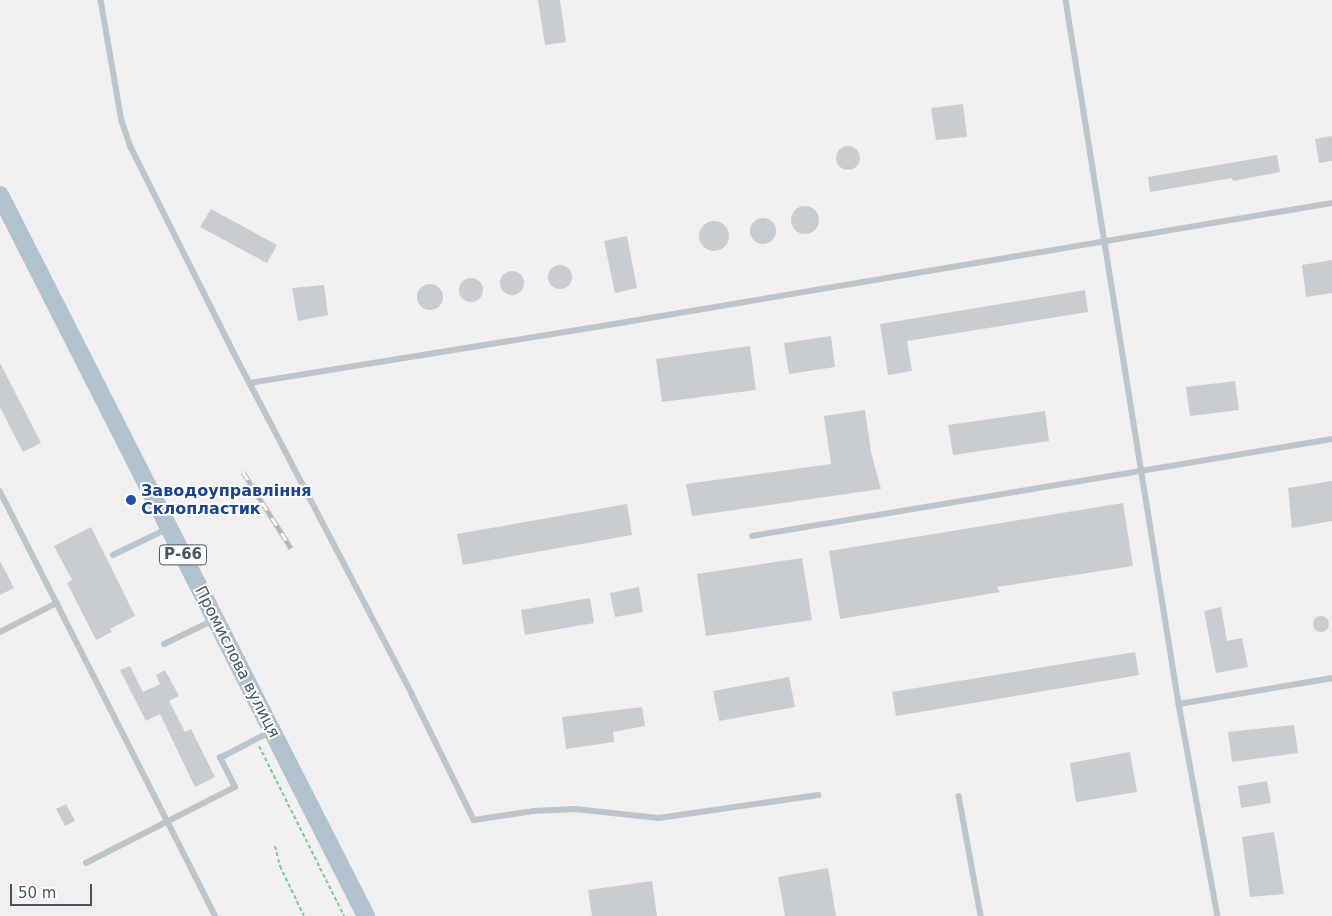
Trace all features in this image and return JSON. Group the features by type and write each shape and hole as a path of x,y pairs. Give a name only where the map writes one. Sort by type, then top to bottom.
{"main road":[{"name":"Промислова вулиця","path":"0,195 366,916"}],"lane":[{"path":"101,0 122,121 131,147 250,383 412,694 474,820 534,811 575,809 659,818 818,795"},
{"path":"1066,0 1140,470 1179,704 1218,916"},
{"path":"250,383 616,324 1332,204"},
{"path":"752,536 1332,439"},
{"path":"0,491 216,916"},
{"path":"113,555 169,528"},
{"path":"0,632 57,603"},
{"path":"164,644 216,619"},
{"path":"1179,704 1332,678"},
{"path":"86,863 235,787 220,758 272,731"},
{"path":"958,796 981,916"}],"path":[{"path":"256,740 344,916"},
{"path":"275,846 280,866 304,916"}],"building":[{"path":"538,0 560,0 566,42 545,45"},
{"path":"963,104 967,137 936,140 931,108"},
{"path":"1332,136 1332,161 1319,163 1315,139"},
{"path":"843,146 853,146 860,153 860,163 853,170 843,170 836,163 836,153"},
{"path":"1277,155 1280,172 1233,181 1232,178 1150,192 1148,177"},
{"path":"805,206 815,210 819,220 815,230 805,234 795,230 791,220 795,210"},
{"path":"211,209 277,245 267,263 200,227"},
{"path":"763,218 772,222 776,231 772,240 763,244 754,240 750,231 754,222"},
{"path":"714,221 725,225 729,236 725,247 714,251 703,247 699,236 703,225"},
{"path":"627,236 637,288 615,293 604,241"},
{"path":"1332,260 1332,293 1306,297 1302,265"},
{"path":"560,265 569,268 572,277 569,286 560,289 551,286 548,277 551,268"},
{"path":"512,271 520,275 524,283 520,291 512,295 504,291 500,283 504,275"},
{"path":"471,278 480,281 483,290 480,299 471,302 462,299 459,290 462,281"},
{"path":"430,284 439,288 443,297 439,306 430,310 421,306 417,297 421,288"},
{"path":"324,285 328,315 298,321 292,288"},
{"path":"1085,290 1088,312 907,341 912,371 888,375 880,324"},
{"path":"831,336 835,367 789,374 784,343"},
{"path":"750,346 756,390 662,402 656,359"},
{"path":"0,363 41,443 23,452 0,407"},
{"path":"1235,381 1239,410 1190,416 1186,387"},
{"path":"865,410 871,452 881,489 692,516 686,484 831,464 824,416"},
{"path":"1045,411 1049,441 953,455 948,425"},
{"path":"1332,481 1332,521 1292,528 1288,488"},
{"path":"1123,503 1133,566 997,587 1000,592 840,619 829,551"},
{"path":"627,504 632,535 463,565 457,534"},
{"path":"91,527 135,616 110,629 112,632 96,640 67,583 72,580 54,546"},
{"path":"802,558 812,620 706,636 697,574"},
{"path":"0,561 14,588 0,595"},
{"path":"639,587 643,612 615,617 610,593"},
{"path":"590,598 594,623 525,635 521,610"},
{"path":"1221,607 1227,641 1242,638 1248,667 1216,673 1204,611"},
{"path":"1318,616 1324,616 1329,621 1327,630 1318,632 1313,627 1313,621"},
{"path":"1135,652 1139,675 896,716 892,692"},
{"path":"130,666 143,692 160,684 156,675 165,670 179,696 169,701 185,732 191,729 215,777 195,787 160,714 146,721 120,670"},
{"path":"789,677 795,707 719,721 713,691"},
{"path":"642,707 645,726 613,732 614,742 566,749 562,717"},
{"path":"1294,725 1298,753 1232,762 1228,732"},
{"path":"1130,752 1137,792 1076,802 1070,763"},
{"path":"1267,781 1271,803 1241,808 1238,786"},
{"path":"66,804 75,821 65,826 56,809"},
{"path":"1274,832 1284,894 1250,897 1242,837"},
{"path":"828,868 836,916 785,916 778,877"},
{"path":"652,881 657,916 592,916 588,890"}],"railway":[{"path":"243,472 291,548"}],"place":[{"name":"Заводоуправління Склопластик","path":"131,500"}]}
